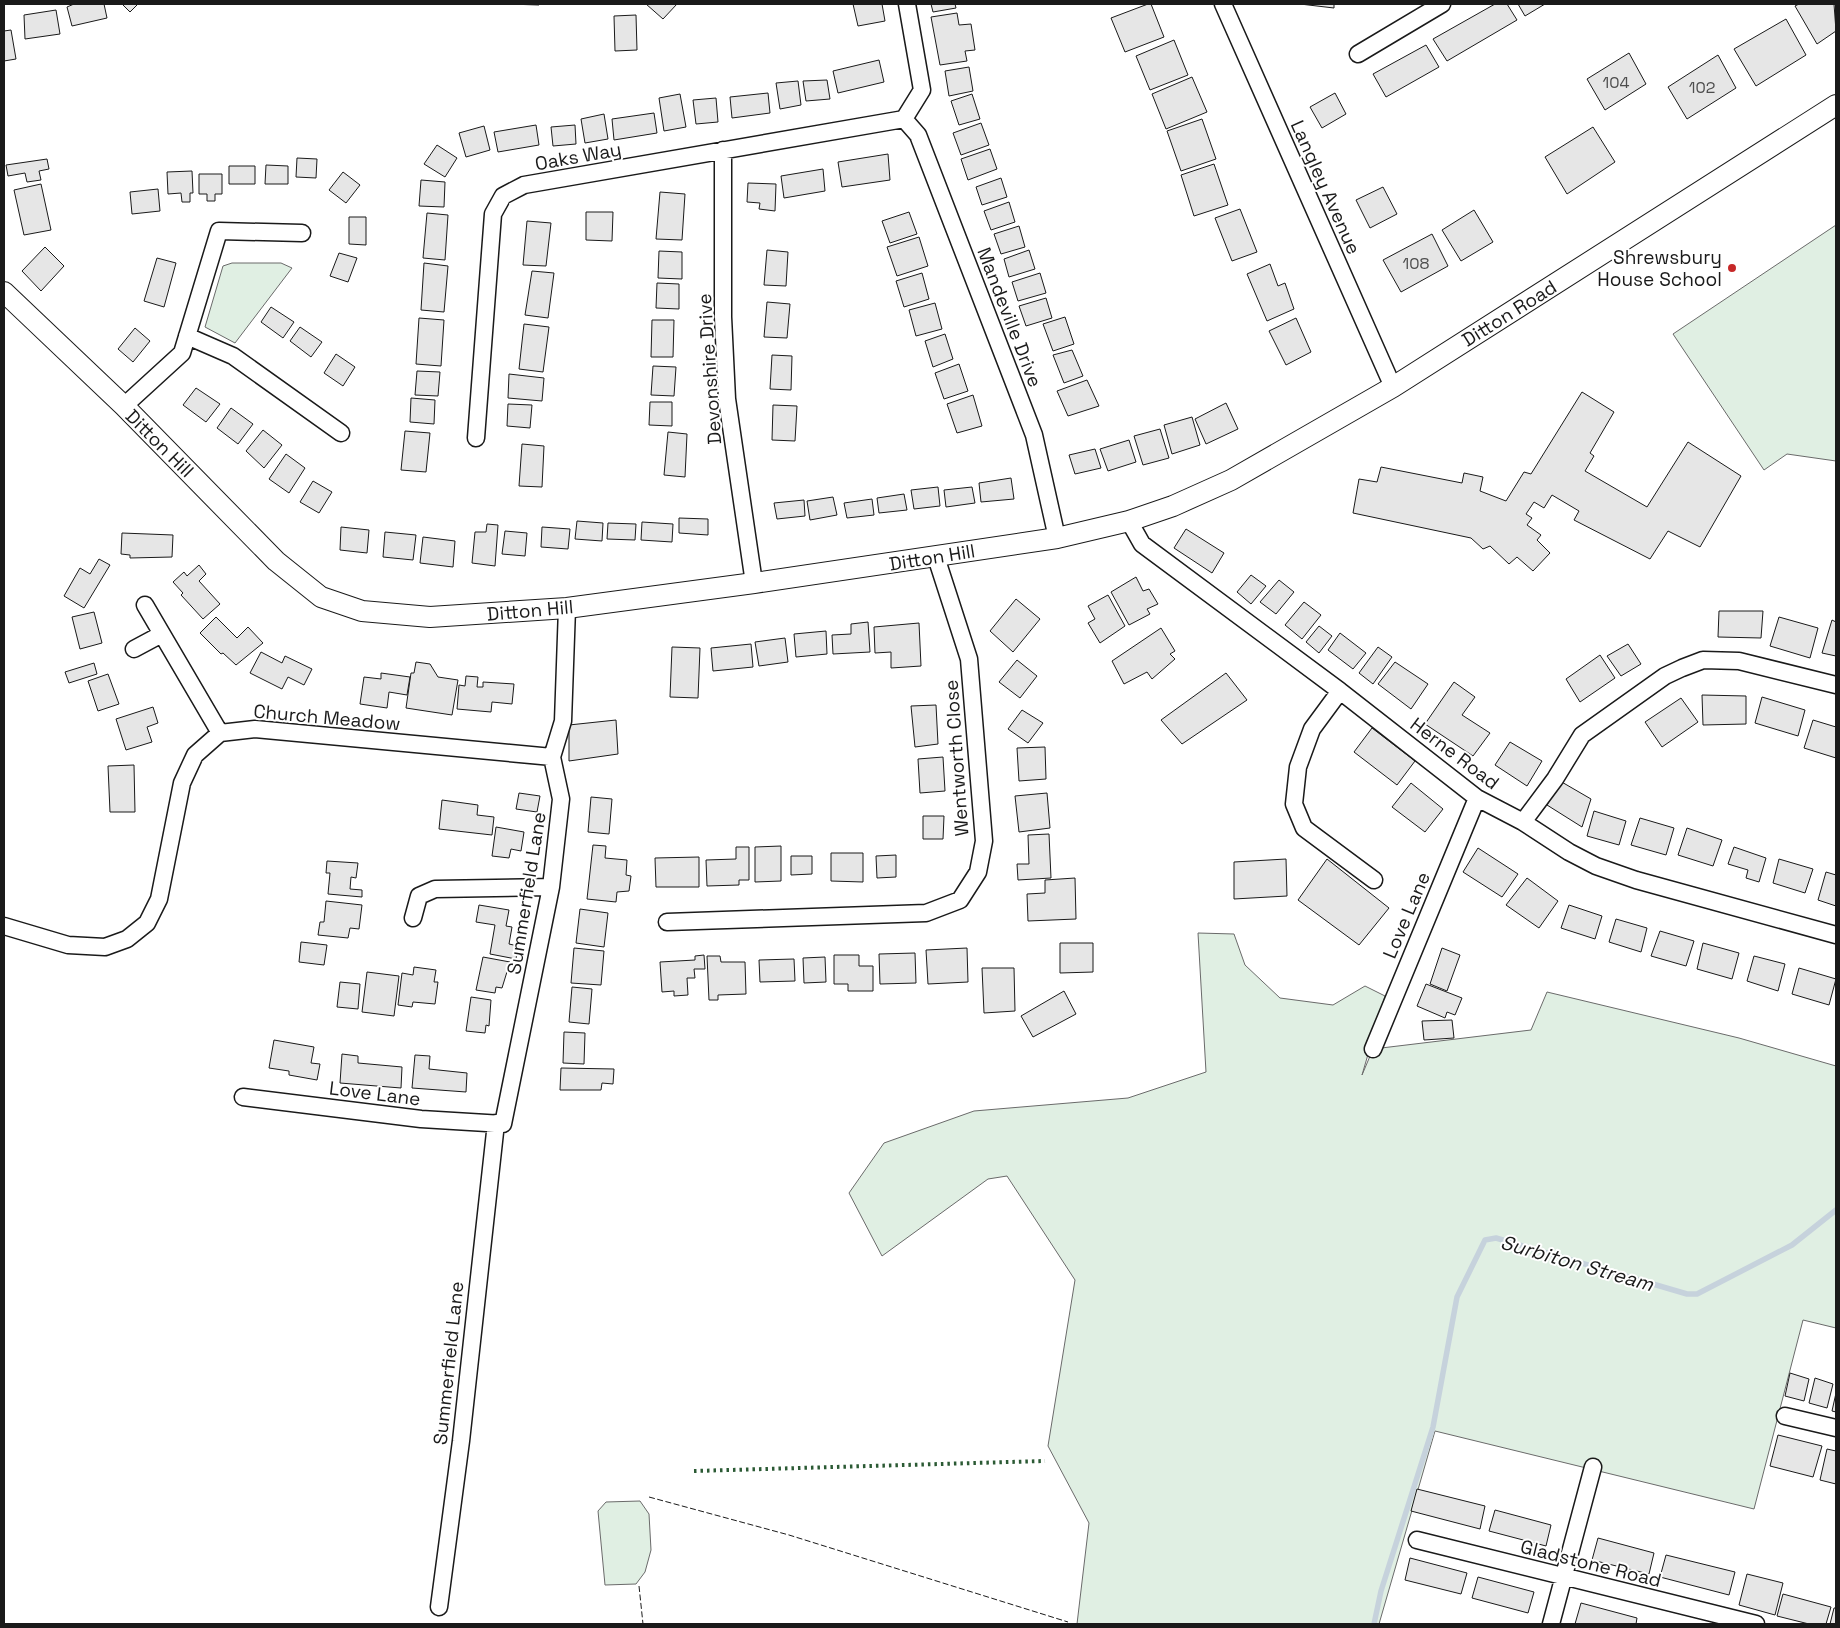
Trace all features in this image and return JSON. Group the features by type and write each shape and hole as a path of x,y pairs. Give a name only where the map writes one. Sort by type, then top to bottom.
{"street":[{"path":"904,119 922,90 907,4"},
{"name":"Langley Avenue","path":"1223,4 1393,387"},
{"path":"1358,54 1442,4"},
{"name":"Ditton Road","path":"1173,506 1231,480 1393,387 1836,105"},
{"name":"Oaks Way","path":"476,438 493,214 503,196 524,185 904,119"},
{"name":"Mandeville Drive","path":"904,119 918,135 1034,436 1056,538"},
{"name":"Devonshire Drive","path":"723,150 723,317 727,399 754,583"},
{"path":"124,406 182,353 219,231 302,233"},
{"name":"Ditton Hill","path":"4,292 124,406 276,561 321,597 362,611 430,618 567,608 936,557 1056,538 1129,521 1173,506"},
{"path":"187,336 233,356 341,433"},
{"name":"Herne Road","path":"1129,521 1142,544 1340,691 1477,798 1523,822 1569,852 1596,866 1636,880 1836,935"},
{"name":"Wentworth Close","path":"667,922 926,913 960,900 978,872 984,841 969,660 936,557"},
{"path":"4,926 68,945 105,947 127,940 147,923 159,899 182,783 196,755 220,733 145,605"},
{"path":"552,758 564,721 567,608"},
{"path":"134,649 162,634"},
{"path":"1523,822 1554,779 1582,735 1665,676 1682,668 1704,660 1739,661 1836,685"},
{"path":"1340,691 1312,729 1298,767 1294,804 1304,828 1374,880"},
{"name":"Church Meadow","path":"220,733 255,729 552,758"},
{"name":"Summerfield Lane","path":"439,1607 500,1123 551,886 561,799 552,758"},
{"name":"Love Lane","path":"1373,1049 1477,798"},
{"path":"412,918 419,896 435,889 551,886"},
{"name":"Love Lane","path":"243,1097 421,1119 500,1123"},
{"path":"1785,1416 1836,1428"},
{"path":"1551,1624 1593,1467"},
{"name":"Gladstone Road","path":"1417,1540 1756,1624"}],"green space":[{"path":"1836,225 1836,461 1787,454 1764,470 1673,334"},
{"path":"232,263 281,263 292,268 235,343 205,327 223,266"},
{"path":"1198,933 1234,934 1245,965 1280,998 1333,1005 1365,986 1385,996 1362,1075 1373,1049 1531,1030 1547,992 1739,1038 1836,1066 1836,1328 1803,1320 1754,1509 1435,1431 1379,1624 1077,1624 1089,1523 1048,1446 1075,1280 1007,1176 988,1179 882,1256 849,1193 884,1143 974,1111 1128,1098 1206,1072"},
{"path":"640,1501 649,1514 651,1550 645,1572 636,1584 605,1585 598,1511 606,1502"}],"building":[{"path":"74,4 104,4 107,18 72,26 67,7"},
{"path":"122,4 138,4 130,12"},
{"path":"646,4 677,4 663,19"},
{"path":"853,4 882,4 885,21 858,26"},
{"path":"931,4 955,4 956,8 933,12"},
{"path":"1151,4 1164,37 1125,52 1111,18"},
{"path":"1300,4 1334,4 1334,8"},
{"path":"1495,4 1507,4 1517,20 1447,61 1433,39"},
{"path":"1518,4 1545,4 1525,16"},
{"path":"1799,4 1834,4 1836,31 1817,44 1795,6"},
{"path":"56,10 60,34 25,39 24,15"},
{"path":"957,13 959,25 971,24 975,50 965,51 967,61 940,65 931,17"},
{"path":"636,15 637,50 615,51 614,16"},
{"path":"1786,19 1806,55 1756,86 1734,49"},
{"path":"11,30 16,59 4,61 4,31"},
{"path":"1174,40 1188,75 1150,90 1136,56"},
{"path":"1426,45 1439,67 1386,97 1373,74"},
{"path":"1629,53 1646,84 1605,110 1587,79"},
{"path":"1718,55 1736,88 1687,119 1668,87"},
{"path":"879,60 884,82 838,93 833,71"},
{"path":"969,67 973,91 949,96 945,71"},
{"path":"1192,77 1207,112 1166,129 1152,94"},
{"path":"827,80 830,99 806,101 803,81"},
{"path":"798,81 801,105 780,109 776,83"},
{"path":"768,93 770,113 732,118 730,97"},
{"path":"1335,93 1346,114 1322,128 1310,107"},
{"path":"680,94 686,127 664,131 659,98"},
{"path":"972,94 980,119 959,125 951,101"},
{"path":"716,98 718,122 696,124 693,100"},
{"path":"654,113 657,133 614,140 612,119"},
{"path":"604,114 608,139 585,143 581,119"},
{"path":"1202,119 1216,159 1181,171 1167,131"},
{"path":"981,123 989,145 961,155 953,133"},
{"path":"536,125 539,145 498,152 494,132"},
{"path":"575,125 576,144 553,146 551,127"},
{"path":"484,126 490,150 466,157 459,133"},
{"path":"1593,127 1615,162 1567,194 1545,157"},
{"path":"437,145 457,158 445,177 424,164"},
{"path":"990,149 997,169 968,180 961,159"},
{"path":"888,154 890,180 842,187 838,162"},
{"path":"297,158 317,159 316,178 296,177"},
{"path":"47,159 49,169 39,171 41,180 27,182 25,173 8,176 6,165"},
{"path":"1214,164 1228,205 1194,216 1181,175"},
{"path":"266,165 288,166 288,184 265,184"},
{"path":"229,166 255,166 255,184 229,184"},
{"path":"823,169 825,191 784,198 781,176"},
{"path":"192,171 193,193 190,193 190,202 182,202 181,193 168,194 167,172"},
{"path":"343,172 360,185 346,203 329,190"},
{"path":"199,174 222,174 222,194 215,194 215,201 207,201 207,194 199,194"},
{"path":"1001,178 1007,197 982,205 976,187"},
{"path":"421,180 445,182 444,207 419,206"},
{"path":"748,183 776,184 775,211 759,209 760,203 747,202"},
{"path":"41,184 51,230 24,235 14,190"},
{"path":"1383,187 1397,214 1370,228 1356,200"},
{"path":"158,189 160,211 132,214 130,192"},
{"path":"660,192 685,194 682,240 656,239"},
{"path":"1009,202 1015,222 991,230 984,211"},
{"path":"1240,209 1257,252 1232,261 1215,218"},
{"path":"1474,210 1493,242 1461,261 1442,230"},
{"path":"586,212 613,212 612,241 586,240"},
{"path":"909,212 917,234 890,243 882,221"},
{"path":"427,213 448,215 445,260 423,258"},
{"path":"349,217 366,217 366,245 349,244"},
{"path":"527,221 551,223 546,266 523,265"},
{"path":"1019,226 1025,247 1001,254 994,234"},
{"path":"1432,234 1448,266 1401,292 1383,260"},
{"path":"919,237 928,266 897,276 887,247"},
{"path":"45,247 64,266 41,291 22,271"},
{"path":"767,250 788,252 786,286 764,285"},
{"path":"1029,250 1035,269 1009,277 1004,259"},
{"path":"659,251 682,252 682,279 658,278"},
{"path":"339,253 357,258 348,282 330,276"},
{"path":"157,258 176,263 164,307 144,301"},
{"path":"424,263 448,266 444,312 421,310"},
{"path":"1270,264 1278,286 1285,283 1294,309 1267,321 1247,274"},
{"path":"532,271 554,273 548,318 525,315"},
{"path":"922,273 929,299 904,307 896,281"},
{"path":"1040,273 1046,293 1018,301 1012,282"},
{"path":"657,283 679,284 679,309 656,308"},
{"path":"1046,298 1052,318 1026,326 1019,306"},
{"path":"767,302 790,304 787,338 764,337"},
{"path":"935,303 942,329 916,336 909,310"},
{"path":"271,307 294,322 283,338 261,322"},
{"path":"1065,317 1074,344 1053,351 1043,324"},
{"path":"419,318 444,320 441,366 416,364"},
{"path":"1296,318 1311,352 1286,365 1269,331"},
{"path":"652,320 674,320 673,357 651,357"},
{"path":"524,324 549,327 543,372 519,369"},
{"path":"300,327 322,342 311,357 290,341"},
{"path":"135,328 150,341 133,362 118,349"},
{"path":"945,334 953,359 933,367 925,341"},
{"path":"1072,350 1083,376 1064,383 1053,355"},
{"path":"336,354 355,367 343,386 324,373"},
{"path":"772,355 792,356 791,390 770,389"},
{"path":"959,364 968,391 944,399 935,373"},
{"path":"653,366 676,367 674,396 651,395"},
{"path":"417,371 440,372 438,396 415,395"},
{"path":"509,374 544,378 542,401 508,398"},
{"path":"1087,380 1099,406 1068,416 1057,391"},
{"path":"196,388 220,404 206,422 183,405"},
{"path":"1582,392 1614,412 1590,453 1594,456 1585,471 1647,507 1688,442 1741,476 1700,547 1668,531 1650,559 1574,520 1579,511 1552,495 1544,508 1534,502 1526,514 1532,518 1527,525 1541,535 1537,540 1550,553 1533,571 1517,557 1509,564 1490,546 1483,549 1471,538 1353,513 1359,479 1377,482 1381,467 1462,483 1464,473 1483,477 1480,491 1506,501 1524,472 1531,474"},
{"path":"973,395 982,426 957,433 947,404"},
{"path":"411,398 435,400 434,424 410,422"},
{"path":"650,402 672,402 672,426 649,425"},
{"path":"1226,403 1238,429 1206,444 1195,419"},
{"path":"508,404 532,405 530,428 507,426"},
{"path":"773,405 797,406 795,441 772,440"},
{"path":"231,408 253,424 238,444 217,428"},
{"path":"1192,417 1200,445 1172,454 1164,425"},
{"path":"1160,429 1169,458 1143,465 1134,436"},
{"path":"263,430 282,445 264,468 246,451"},
{"path":"405,431 430,433 426,472 401,470"},
{"path":"668,432 687,434 685,477 664,475"},
{"path":"1129,440 1136,462 1108,471 1100,449"},
{"path":"522,444 544,446 542,487 519,486"},
{"path":"1095,449 1101,468 1075,474 1069,455"},
{"path":"286,454 305,468 289,493 269,479"},
{"path":"1011,478 1014,499 981,502 979,483"},
{"path":"313,481 332,492 319,513 300,502"},
{"path":"938,487 940,506 914,509 911,490"},
{"path":"972,487 975,503 946,507 944,490"},
{"path":"904,494 907,510 879,513 877,498"},
{"path":"833,497 837,515 810,520 807,501"},
{"path":"872,499 874,515 847,518 844,503"},
{"path":"804,500 805,516 777,519 774,503"},
{"path":"679,518 708,519 708,535 679,533"},
{"path":"577,521 603,523 602,541 575,539"},
{"path":"642,522 673,524 672,542 641,540"},
{"path":"608,523 636,524 635,540 607,539"},
{"path":"487,524 498,525 495,566 472,563 475,532 486,532"},
{"path":"341,527 369,530 367,553 340,550"},
{"path":"542,527 570,529 568,549 541,547"},
{"path":"1186,529 1224,553 1212,573 1174,548"},
{"path":"505,531 527,533 525,556 502,554"},
{"path":"385,532 416,535 413,560 383,557"},
{"path":"122,533 173,535 172,557 130,558 130,555 121,554"},
{"path":"423,537 455,541 453,567 420,563"},
{"path":"99,559 110,565 84,608 64,596 80,568 90,574"},
{"path":"199,565 206,574 199,581 220,604 203,619 181,595 183,593 173,582 184,572 187,576"},
{"path":"1251,575 1266,586 1251,604 1237,592"},
{"path":"1136,577 1143,591 1149,589 1158,604 1147,609 1150,614 1129,625 1111,592"},
{"path":"1279,580 1294,592 1276,614 1260,602"},
{"path":"1108,595 1125,626 1100,643 1088,623 1095,619 1088,606"},
{"path":"1016,599 1040,619 1013,652 990,631"},
{"path":"1304,602 1321,615 1302,639 1285,625"},
{"path":"1719,611 1763,611 1761,638 1718,637"},
{"path":"94,612 102,643 80,649 72,617"},
{"path":"216,617 237,638 248,627 263,643 236,665 223,653 221,654 200,633"},
{"path":"1779,617 1818,628 1810,658 1770,646"},
{"path":"1832,620 1836,622 1836,656 1822,653"},
{"path":"868,622 870,652 833,654 832,635 851,634 851,624"},
{"path":"919,623 921,666 891,668 891,652 875,653 874,627"},
{"path":"1319,626 1332,636 1319,653 1306,642"},
{"path":"1161,628 1175,651 1170,654 1175,659 1152,679 1147,672 1124,684 1112,661"},
{"path":"826,631 827,654 796,657 794,634"},
{"path":"1340,633 1366,653 1353,669 1328,650"},
{"path":"785,638 788,662 759,666 755,642"},
{"path":"751,644 753,667 713,671 711,648"},
{"path":"1628,644 1641,664 1621,676 1607,656"},
{"path":"672,647 700,648 698,698 670,697"},
{"path":"1378,647 1392,657 1373,684 1359,673"},
{"path":"261,652 282,663 285,656 312,669 304,685 288,677 282,689 250,673"},
{"path":"1600,655 1615,678 1580,702 1566,679"},
{"path":"1017,660 1037,676 1020,698 999,682"},
{"path":"416,662 430,664 438,677 458,680 452,715 406,708 411,673 414,673"},
{"path":"1395,662 1428,684 1411,709 1378,684"},
{"path":"94,663 97,674 69,683 65,672"},
{"path":"381,673 410,677 407,695 389,692 387,708 360,704 364,677 381,679"},
{"path":"1226,673 1247,700 1182,744 1161,720"},
{"path":"108,674 119,704 98,711 88,681"},
{"path":"466,676 478,677 477,687 483,687 483,682 514,684 512,704 492,702 491,712 457,709 459,685 465,686"},
{"path":"1454,682 1475,697 1462,715 1490,733 1473,756 1425,724"},
{"path":"1702,695 1746,696 1746,724 1703,725"},
{"path":"1762,697 1805,710 1798,736 1755,723"},
{"path":"1681,698 1698,722 1662,747 1645,722"},
{"path":"936,705 938,744 915,747 911,706"},
{"path":"153,707 158,723 147,727 152,742 126,750 116,719"},
{"path":"1022,710 1043,723 1028,743 1008,729"},
{"path":"616,720 618,754 569,761 569,725"},
{"path":"1813,720 1836,727 1836,758 1804,748"},
{"path":"1372,728 1415,761 1397,785 1354,752"},
{"path":"1510,742 1542,761 1527,786 1495,765"},
{"path":"1045,747 1046,779 1019,781 1017,748"},
{"path":"943,757 945,791 920,793 918,759"},
{"path":"134,765 135,812 110,812 108,766"},
{"path":"1560,781 1591,799 1582,827 1547,805"},
{"path":"1411,783 1443,809 1425,832 1392,807"},
{"path":"519,793 540,796 537,812 516,809"},
{"path":"1047,793 1050,828 1019,832 1015,796"},
{"path":"591,797 612,799 609,834 588,832"},
{"path":"442,800 478,805 477,815 494,817 492,835 439,829"},
{"path":"1594,811 1626,821 1619,845 1587,836"},
{"path":"923,816 944,816 943,839 923,839"},
{"path":"1640,818 1674,828 1666,855 1631,845"},
{"path":"496,827 524,832 521,851 511,849 509,858 492,856"},
{"path":"1687,828 1722,840 1713,866 1678,855"},
{"path":"1049,834 1051,878 1018,880 1017,864 1029,864 1028,835"},
{"path":"593,845 606,846 605,858 627,860 626,875 631,876 629,891 617,892 616,902 587,899"},
{"path":"781,846 781,881 755,882 755,847"},
{"path":"736,847 749,847 749,880 739,880 739,885 707,886 706,860 736,859"},
{"path":"1734,847 1766,858 1759,882 1746,878 1748,870 1728,864"},
{"path":"1478,848 1518,874 1502,897 1463,872"},
{"path":"831,853 863,853 863,882 831,881"},
{"path":"896,855 896,877 877,878 876,856"},
{"path":"791,856 812,856 812,874 791,875"},
{"path":"699,857 699,887 656,887 655,858"},
{"path":"1286,859 1287,896 1234,899 1234,862"},
{"path":"1327,859 1389,908 1359,945 1298,900"},
{"path":"1779,859 1813,869 1805,893 1773,883"},
{"path":"327,861 358,863 356,878 351,877 350,889 362,890 362,897 328,894 330,873 326,873"},
{"path":"1826,872 1836,875 1836,906 1818,900"},
{"path":"1075,878 1076,919 1028,921 1027,894 1045,893 1045,880"},
{"path":"1527,878 1558,901 1539,928 1506,905"},
{"path":"326,901 362,905 359,929 350,928 348,938 318,935 320,922 324,922"},
{"path":"479,905 509,910 506,926 512,927 509,944 518,946 516,959 490,954 495,925 476,922"},
{"path":"1569,905 1602,916 1595,939 1561,928"},
{"path":"580,909 608,913 604,947 576,943"},
{"path":"1616,919 1647,928 1641,952 1609,942"},
{"path":"1660,931 1694,941 1686,966 1651,956"},
{"path":"301,942 327,945 324,965 299,962"},
{"path":"1060,943 1093,943 1093,972 1060,973"},
{"path":"1703,943 1739,953 1732,979 1697,969"},
{"path":"574,948 604,951 601,985 571,983"},
{"path":"967,948 968,982 928,984 926,950"},
{"path":"1442,948 1460,955 1447,991 1430,984"},
{"path":"915,953 916,983 880,984 879,954"},
{"path":"704,955 705,969 694,969 695,978 687,978 688,995 674,996 674,991 662,992 660,962 695,960 695,956"},
{"path":"834,955 859,955 859,966 873,966 873,991 848,991 848,984 834,984"},
{"path":"707,956 720,956 721,962 745,962 746,994 718,995 718,1000 709,1000"},
{"path":"1754,956 1785,964 1778,991 1747,981"},
{"path":"483,957 510,962 502,988 496,987 495,993 476,990"},
{"path":"825,957 826,982 804,983 803,958"},
{"path":"794,959 795,981 760,982 759,960"},
{"path":"414,967 436,970 434,982 438,982 435,1004 413,1002 412,1007 398,1005 402,973 413,975"},
{"path":"982,968 1014,968 1015,1011 984,1013"},
{"path":"1799,968 1836,979 1829,1005 1792,994"},
{"path":"367,972 399,976 394,1016 362,1012"},
{"path":"340,982 360,984 358,1009 337,1007"},
{"path":"1426,984 1462,998 1455,1015 1447,1012 1445,1018 1417,1006"},
{"path":"572,987 592,989 589,1024 569,1022"},
{"path":"1064,991 1076,1014 1033,1037 1021,1016"},
{"path":"471,997 491,1000 489,1026 486,1025 485,1033 466,1031"},
{"path":"1452,1020 1454,1038 1424,1040 1422,1021"},
{"path":"564,1032 585,1033 584,1064 563,1063"},
{"path":"274,1040 314,1047 311,1063 320,1064 317,1080 289,1075 289,1071 269,1068"},
{"path":"342,1054 358,1056 358,1063 402,1067 401,1088 340,1083"},
{"path":"415,1055 430,1056 429,1069 467,1073 466,1092 412,1088"},
{"path":"561,1068 614,1069 613,1084 602,1083 601,1090 560,1090"},
{"path":"1790,1373 1809,1379 1804,1401 1785,1396"},
{"path":"1815,1378 1833,1384 1827,1408 1809,1403"},
{"path":"1836,1393 1836,1412 1832,1411"},
{"path":"1778,1435 1822,1446 1813,1477 1770,1466"},
{"path":"1827,1449 1836,1451 1836,1484 1820,1480"},
{"path":"1417,1489 1485,1506 1480,1529 1411,1511"},
{"path":"1495,1510 1551,1525 1546,1546 1489,1531"},
{"path":"1598,1538 1654,1553 1649,1574 1592,1560"},
{"path":"1666,1555 1735,1572 1729,1595 1660,1577"},
{"path":"1410,1558 1467,1573 1461,1594 1405,1580"},
{"path":"1747,1574 1783,1583 1775,1615 1739,1605"},
{"path":"1478,1577 1534,1592 1528,1613 1472,1598"},
{"path":"1783,1594 1831,1607 1826,1624 1809,1624 1777,1616"},
{"path":"1581,1603 1637,1618 1636,1624 1575,1624"},
{"path":"1834,1608 1836,1608 1836,1624 1830,1624"}],"waterway":[{"name":"Surbiton Stream","path":"1374,1624 1381,1591 1433,1427 1457,1297 1485,1240 1496,1238 1687,1294 1697,1294 1792,1245 1836,1210"}],"hedge":[{"path":"694,1471 1045,1461"}],"fence":[{"path":"649,1497 789,1535 1068,1622"},
{"path":"639,1586 643,1624"}],"place":[{"name":"Shrewsbury House School","path":"1732,268"}]}
